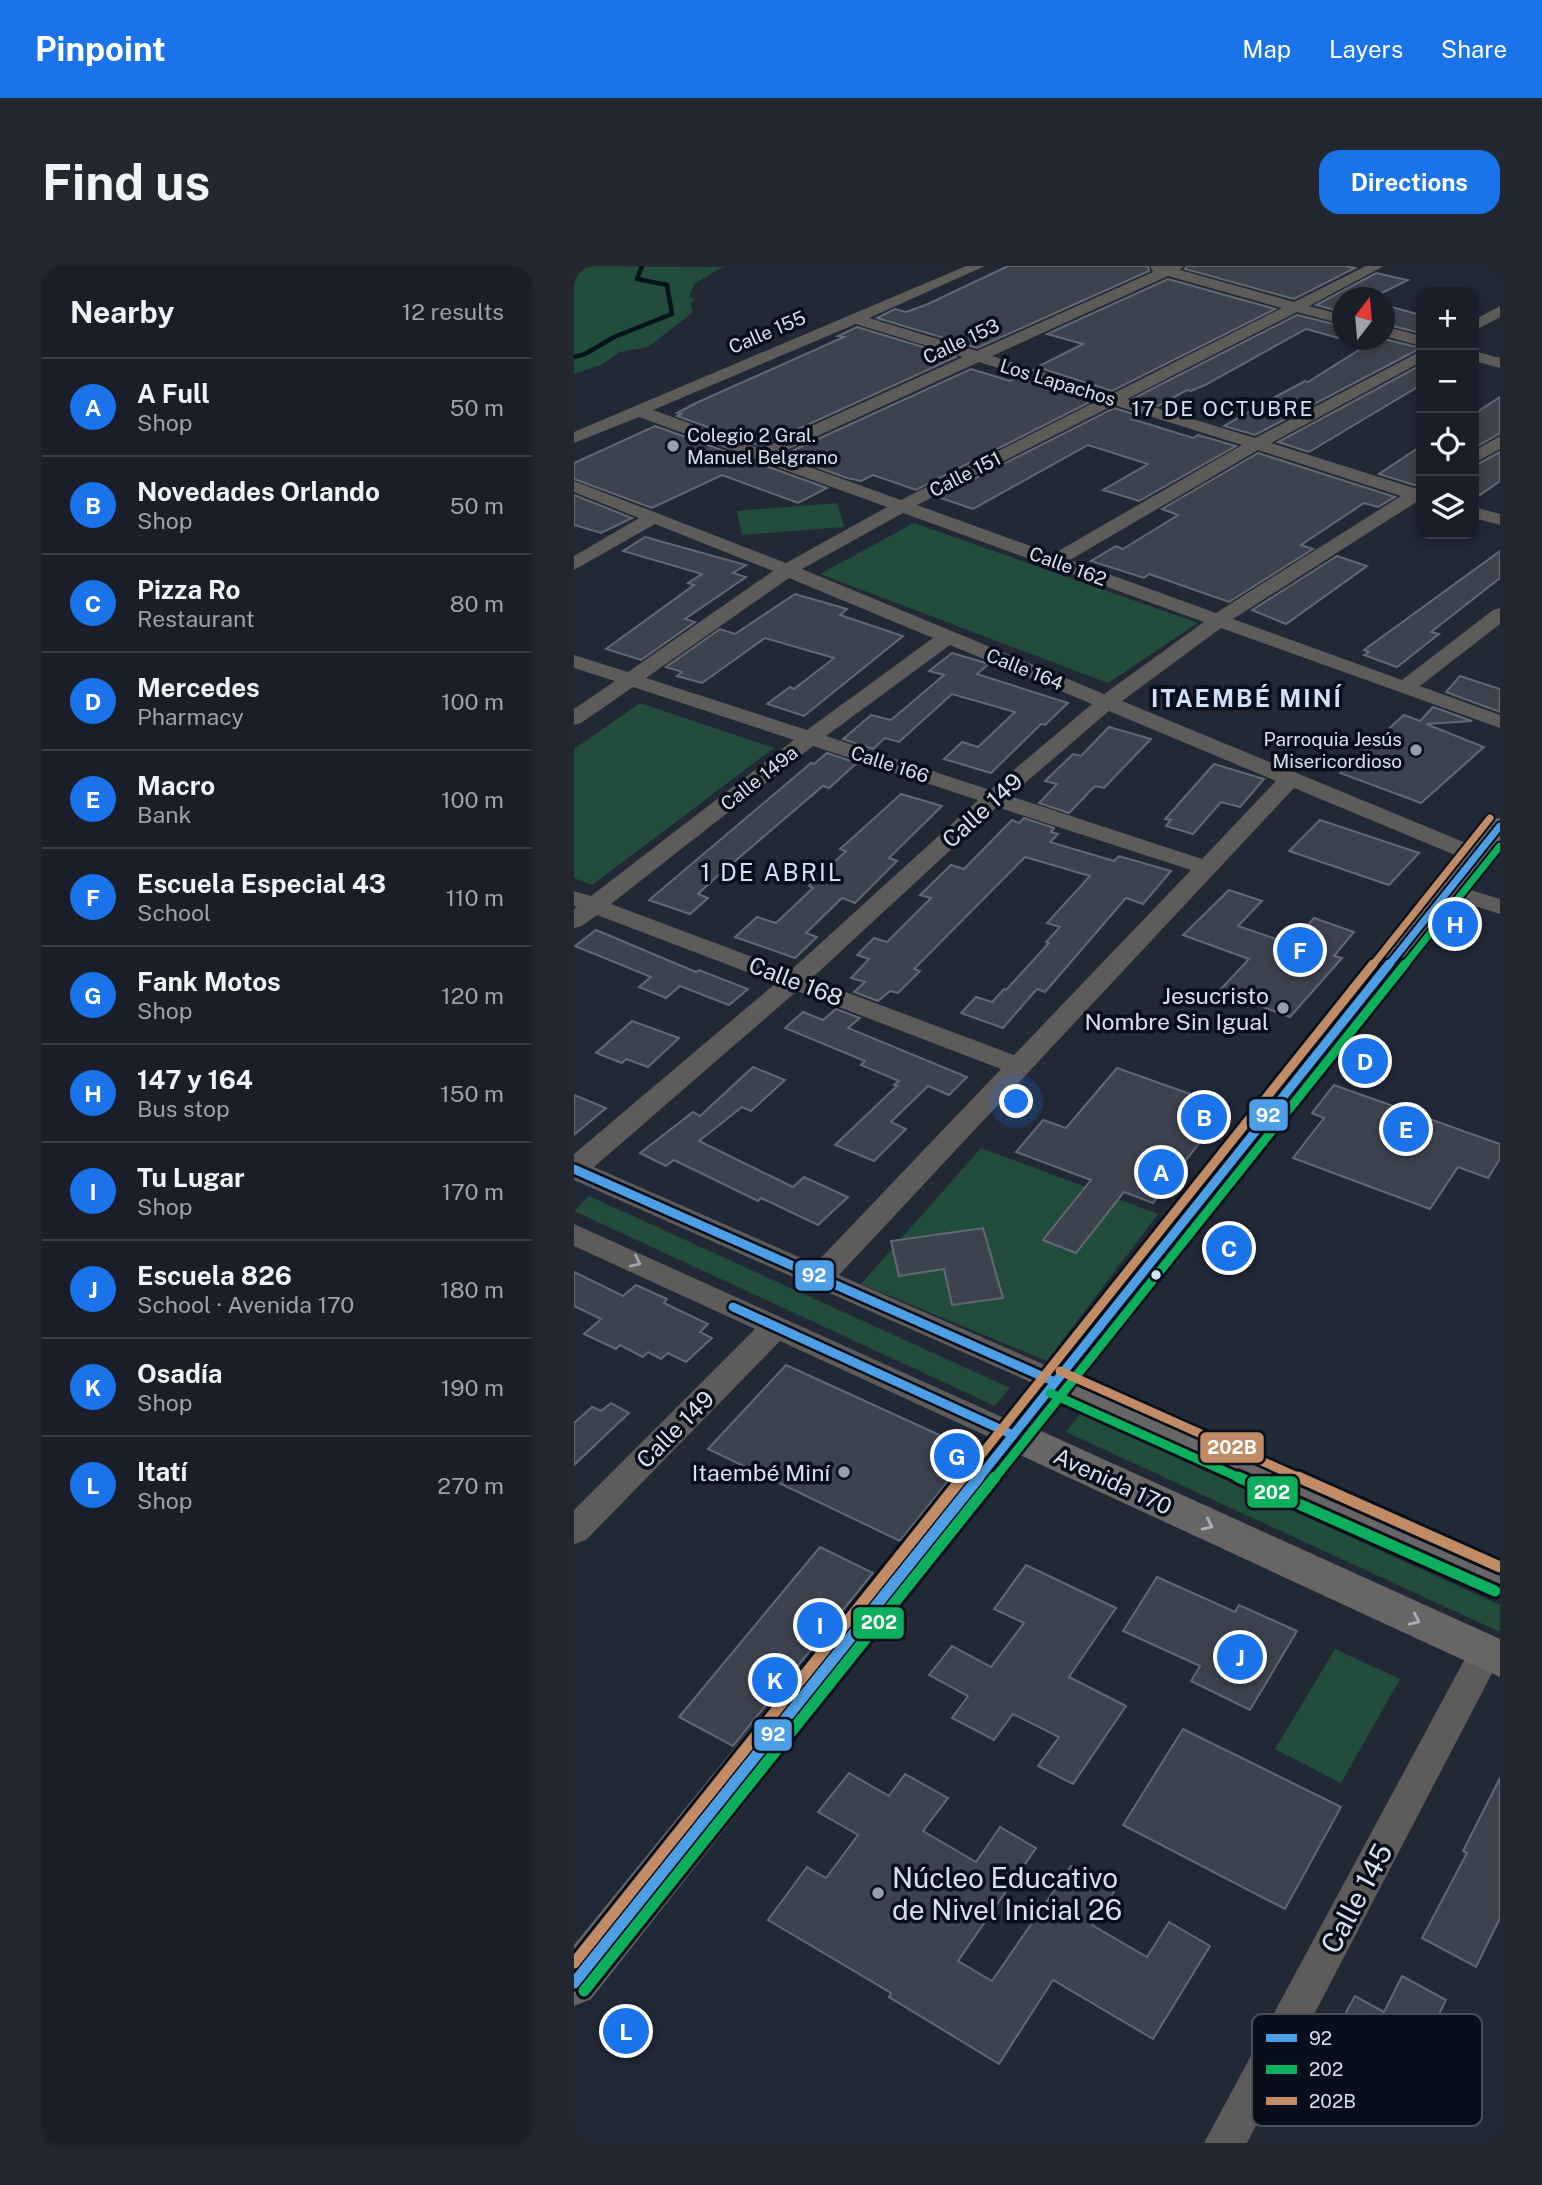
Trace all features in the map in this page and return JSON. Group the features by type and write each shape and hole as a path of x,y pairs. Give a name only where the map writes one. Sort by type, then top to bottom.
{"main road":[{"path":"574,1983 1500,826"},
{"path":"1055,1382 1500,1580"},
{"name":"Avenida 170","path":"1013,1435 1493,1656"}],"street":[{"name":"Calle 155","path":"574,438 978,266"},
{"path":"1150,266 1172,268 1332,317"},
{"name":"Calle 151","path":"574,719 787,570 902,506 1377,266"},
{"name":"Calle 153","path":"762,456 1172,268"},
{"path":"1479,323 1500,311"},
{"name":"Los Lapachos","path":"854,318 1416,493"},
{"path":"1395,334 1416,340"},
{"path":"1479,357 1500,363"},
{"path":"1055,561 1257,444 1416,359"},
{"name":"Calle 162","path":"636,410 1500,722"},
{"path":"1479,454 1500,441"},
{"name":"Calle 164","path":"574,486 787,570 1475,855"},
{"name":"Calle 149","path":"574,1169 795,980 994,797 1107,702 1220,619 1416,496"},
{"path":"1479,514 1500,520"},
{"path":"574,564 652,518"},
{"path":"1406,687 1500,614"},
{"name":"Calle 149a","path":"574,921 584,902 947,637"},
{"name":"Calle 166","path":"574,661 1207,868"},
{"path":"819,1278 1289,780"},
{"path":"1448,890 1500,907"},
{"name":"Calle 168","path":"584,902 1018,1066"},
{"path":"574,1169 1055,1382"},
{"name":"Avenida 170","path":"574,1234 1013,1435"},
{"name":"Calle 149","path":"574,1531 776,1327"},
{"name":"Calle 145","path":"1296,2014 1493,1656"},
{"name":"Calle 145","path":"1225,2143 1252,2094"}],"green space":[{"path":"724,266 694,284 689,297 695,299 690,304 693,312 648,347 620,352 601,365 574,374 574,268"},
{"path":"837,503 844,527 742,535 737,511"},
{"path":"914,523 1198,623 1108,683 820,574"},
{"path":"640,703 774,748 592,885 574,878 574,749"},
{"path":"981,1148 1158,1214 1047,1361 861,1284"},
{"path":"589,1196 1010,1388 995,1406 574,1211"},
{"path":"1080,1414 1500,1605 1500,1632 1066,1432"},
{"path":"1335,1649 1400,1679 1341,1783 1275,1749"}],"building":[{"path":"1008,266 1148,266 1149,271 977,348 877,318 895,309 906,312 928,304"},
{"path":"1187,266 1355,268 1294,299 1185,269"},
{"path":"1376,273 1408,280 1394,287 1350,287"},
{"path":"1168,279 1275,309 1112,391 1037,367 1083,344 1047,334"},
{"path":"1332,296 1332,309 1316,305"},
{"path":"1395,308 1416,314 1416,332 1395,327"},
{"path":"1297,315 1332,324 1332,336 1306,329 1205,385 1187,390 1158,406 1134,398"},
{"path":"857,327 956,357 761,446 677,416 681,414 677,413 696,403 844,337 838,336"},
{"path":"1395,342 1416,347 1416,351 1255,435 1224,426 1305,381 1308,382 1359,350 1395,350"},
{"path":"1416,368 1416,388 1309,452 1278,442"},
{"path":"971,369 1010,381 1018,377 1092,401 916,490 873,475 861,481 847,478 783,455"},
{"path":"1500,397 1500,433 1479,445 1479,413"},
{"path":"1114,408 1139,416 1132,419 1193,438 1198,435 1236,446 1139,501 1103,490 1148,464 1088,445 973,509 938,497"},
{"path":"655,426 827,488 798,503 722,475 652,508 574,479 574,463"},
{"path":"1416,449 1416,485 1379,474"},
{"path":"1500,452 1500,481 1479,496 1479,476 1479,463"},
{"path":"1258,453 1395,497 1378,507 1364,503 1301,545 1313,549 1229,602 1149,574 1144,578 1091,561 1116,546 1123,549 1178,515 1162,509"},
{"path":"574,495 632,518 601,533 574,525"},
{"path":"645,537 746,565 733,573 746,577 685,619 695,622 641,660 606,649 694,585 688,583 702,574 623,551"},
{"path":"1500,551 1500,578 1431,632 1439,634 1397,667 1364,655 1369,652 1364,650"},
{"path":"1337,556 1367,566 1286,624 1252,610"},
{"path":"795,594 847,609 840,615 903,636 804,716 767,704 790,687 794,689 834,658 765,638 702,683 677,676 682,672 666,667 720,629 735,634"},
{"path":"952,653 989,664 977,674 1068,703 1045,725 1041,724 991,773 944,759 962,742 978,747 1015,712 952,694 899,742 885,738 873,749 843,739 871,715 891,720 944,675 929,671"},
{"path":"1460,676 1500,689 1500,712 1446,692"},
{"path":"1433,707 1472,721 1426,724 1484,747 1421,803 1340,773 1404,715 1420,721"},
{"path":"1109,727 1151,739 1104,788 1095,786 1069,813 1039,803 1057,784 1045,781 1073,754 1081,756"},
{"path":"827,753 857,763 829,788 823,786 714,879 698,894 708,898 690,914 649,900 811,763 814,764"},
{"path":"1214,764 1264,779 1240,807 1221,802 1193,834 1166,826 1171,820 1165,819"},
{"path":"901,794 942,806 889,858 897,861 855,903 842,898 806,933 817,937 795,958 735,937 757,917 776,923 813,888 809,886 846,851 840,849"},
{"path":"1024,818 1054,828 1051,832 1058,834 1050,842 1114,861 1119,856 1171,871 1143,904 1126,898 1045,992 1037,989 1003,1028 961,1013 976,997 992,1002 1006,990 1060,927 1047,923 1090,876 1025,857 914,969 920,971 898,993 890,991 878,1001 854,992 865,982 851,978 869,959 857,955 874,938 887,942 931,898 920,895 951,865 964,869 1012,820 1019,823"},
{"path":"1320,820 1419,853 1389,885 1289,851"},
{"path":"1229,890 1262,901 1238,926 1291,944 1314,918 1354,932 1334,956 1342,958 1290,1017 1219,991 1249,959 1183,935"},
{"path":"596,930 696,972 699,970 748,989 729,1005 680,986 666,998 639,987 651,977 575,946"},
{"path":"836,1009 860,1018 848,1028 967,1077 949,1095 928,1086 891,1122 906,1129 874,1161 835,1145 897,1086 894,1085 899,1081 861,1065 865,1061 785,1028 803,1012 823,1020"},
{"path":"632,1021 679,1038 648,1067 626,1059 622,1063 596,1053"},
{"path":"753,1067 785,1080 751,1111 742,1107 699,1141 793,1187 804,1177 848,1197 818,1225 761,1198 758,1201 674,1160 666,1166 640,1153 693,1112 700,1116"},
{"path":"1117,1068 1227,1107 1153,1203 1124,1192 1076,1253 1043,1240 1091,1180 1016,1152 1043,1120 1066,1128"},
{"path":"1334,1085 1500,1144 1500,1159 1488,1178 1458,1167 1430,1209 1293,1158 1324,1118 1312,1113"},
{"path":"574,1095 606,1108 574,1135"},
{"path":"983,1228 1003,1298 952,1305 944,1269 899,1276 891,1241"},
{"path":"574,1272 623,1296 636,1285 667,1299 664,1303 708,1324 700,1332 712,1338 686,1362 668,1353 661,1359 648,1352 643,1357 620,1345 616,1349 584,1334 601,1319 574,1306"},
{"path":"786,1365 968,1448 969,1455 900,1541 708,1449"},
{"path":"611,1403 629,1413 574,1465 574,1423 592,1407 601,1411"},
{"path":"820,1547 873,1573 733,1746 679,1717"},
{"path":"1026,1565 1116,1608 1069,1677 1126,1706 1073,1784 1038,1766 1059,1737 1013,1714 994,1740 952,1718 968,1696 929,1675 952,1646 991,1667 1024,1623 994,1609"},
{"path":"1157,1577 1235,1612 1239,1605 1297,1631 1250,1710 1191,1681 1200,1666 1123,1631"},
{"path":"1183,1729 1341,1807 1285,1909 1123,1825"},
{"path":"849,1773 889,1796 905,1774 948,1798 923,1831 976,1862 1000,1827 1036,1848 958,1961 992,1981 1071,1866 1114,1892 1092,1925 1147,1957 1169,1922 1210,1946 1153,2039 1053,1980 999,2064 889,1997 891,1993 768,1920 807,1867 826,1878 858,1835 818,1812"},
{"path":"1500,1778 1500,1918 1476,1967 1422,1938 1467,1853 1463,1851"},
{"path":"1402,1976 1446,2000 1439,2014 1345,2014 1355,1996 1384,2012"}],"waterway":[{"path":"574,357 585,354 614,337 672,314 667,285 637,279 642,266"}],"transit line":[{"name":"202B","path":"574,1963 1490,818"},
{"name":"92","path":"574,1983 1500,826"},
{"name":"202","path":"584,1991 1500,846"},
{"name":"92","path":"574,1169 1055,1382"},
{"name":"92","path":"733,1307 1013,1435"},
{"name":"202B","path":"1060,1371 1500,1567"},
{"name":"202","path":"1050,1393 1495,1591"}],"place":[{"name":"Colegio 2 Gral. Manuel Belgrano","path":"673,446"},
{"name":"Parroquia Jesús Misericordioso","path":"1416,750"},
{"name":"147 y 164","path":"1455,924"},
{"name":"Escuela Especial 43","path":"1300,950"},
{"name":"Jesucristo Nombre Sin Igual","path":"1283,1008"},
{"name":"Mercedes","path":"1365,1061"},
{"name":"Novedades Orlando","path":"1204,1117"},
{"name":"Macro","path":"1406,1129"},
{"name":"A Full","path":"1161,1172"},
{"name":"Pizza Ro","path":"1229,1248"},
{"name":"Fank Motos","path":"957,1456"},
{"name":"Itaembé Miní","path":"844,1472"},
{"name":"Tu Lugar","path":"820,1625"},
{"name":"Escuela 826","path":"1240,1657"},
{"name":"Osadía","path":"775,1680"},
{"name":"Núcleo Educativo de Nivel Inicial 26","path":"878,1893"},
{"name":"Itatí","path":"626,2031"}],"district":[{"name":"17 DE OCTUBRE","path":"1223,408"},
{"name":"ITAEMBÉ MINÍ","path":"1247,698"},
{"name":"1 DE ABRIL","path":"772,872"}]}
